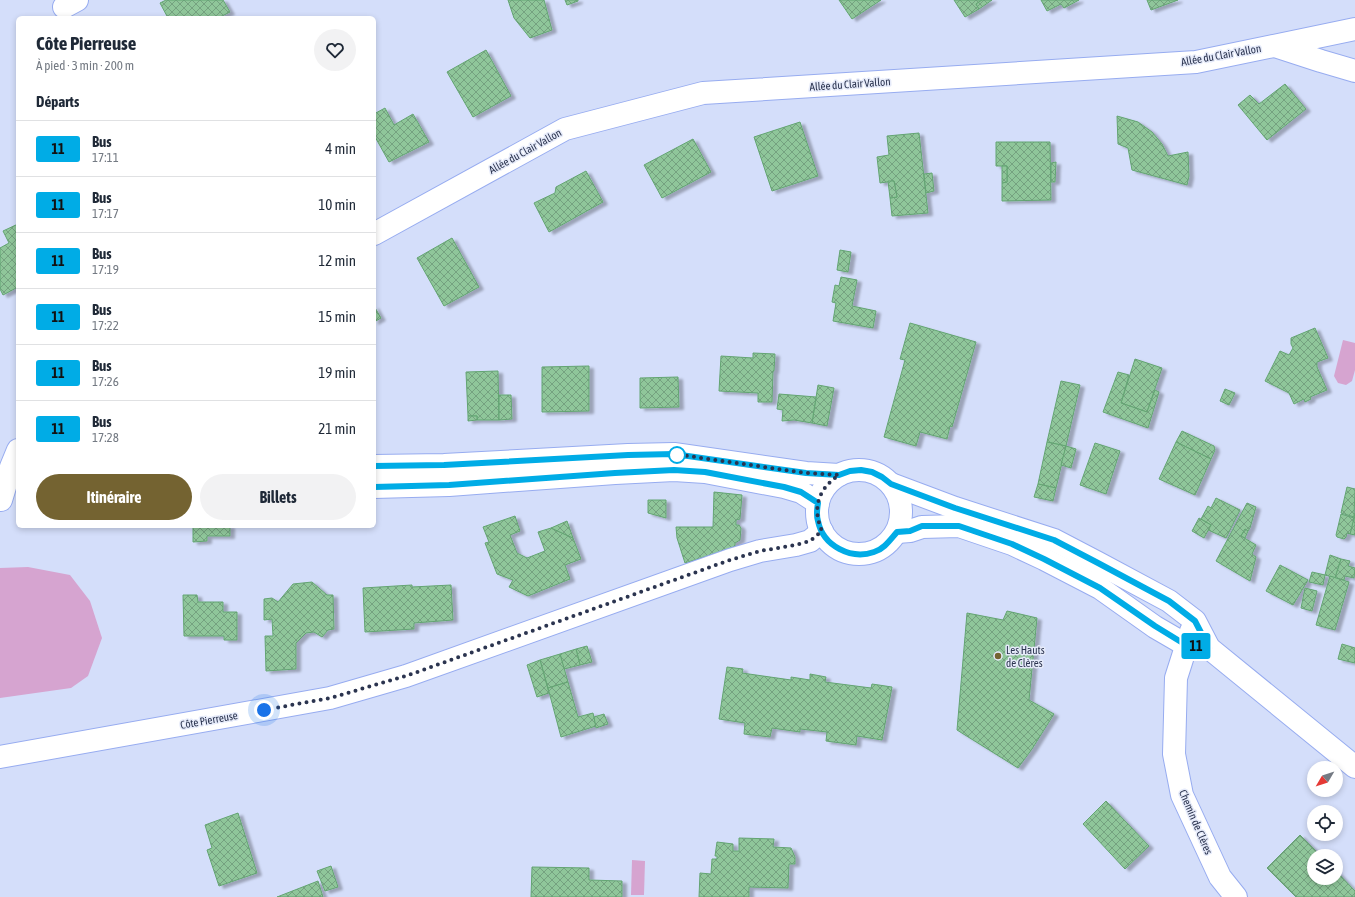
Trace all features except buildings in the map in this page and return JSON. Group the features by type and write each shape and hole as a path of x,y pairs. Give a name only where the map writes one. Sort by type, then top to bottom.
{"street":[{"name":"Allée du Clair Vallon","path":"376,233 565,129 703,93 1196,62 1355,29"},
{"path":"1274,46 1355,70"},
{"path":"376,466 444,465 674,454 806,473 839,475"},
{"path":"6,500 9,476 16,456"},
{"path":"376,487 449,485 674,470 705,472 784,487 801,492 818,503"},
{"path":"891,484 898,495 902,507 901,520 897,532 887,544 874,552 859,555 844,552 831,544 818,522 817,512 820,496 828,484 839,475 850,471 861,470 877,474 891,484 955,508 1054,540 1169,601 1195,621 1209,648 1355,767"},
{"path":"897,532 910,531 922,526 959,526 1012,544 1100,588 1155,626 1186,645 1209,648"},
{"name":"Côte Pierreuse","path":"0,757 330,698 406,676 730,560 760,551 810,541 822,531"},
{"name":"Chemin de Clères","path":"1195,621 1176,678 1174,754 1182,795 1220,877 1236,897"}],"shaded area":[{"path":"1343,340 1355,343 1355,370 1352,381 1346,385 1338,383 1334,376"},
{"path":"28,567 70,575 90,601 102,638 88,676 71,688 0,698 0,568"},
{"path":"632,860 645,861 644,895 631,895"}],"bus line":[{"name":"11","path":"376,466 444,465 674,454 806,473 839,475 850,471 861,470 872,472 891,484 955,508 1054,540 1169,601 1195,621 1209,648 1186,645 1155,626 1100,588 1044,559 1012,544 959,526 922,526 910,531 897,532 887,544 874,552 859,555 844,552 831,544 822,531 818,522 818,503 801,492 784,487 705,472 674,470 449,485 376,487"}],"place":[{"name":"Les Hauts de Clères","path":"998,656"}],"route":[{"path":"264,710 330,698 406,676 730,560 760,551 810,541 822,531 818,522 817,512 820,496 823,489 839,475 806,473 674,454 677,455"}]}
